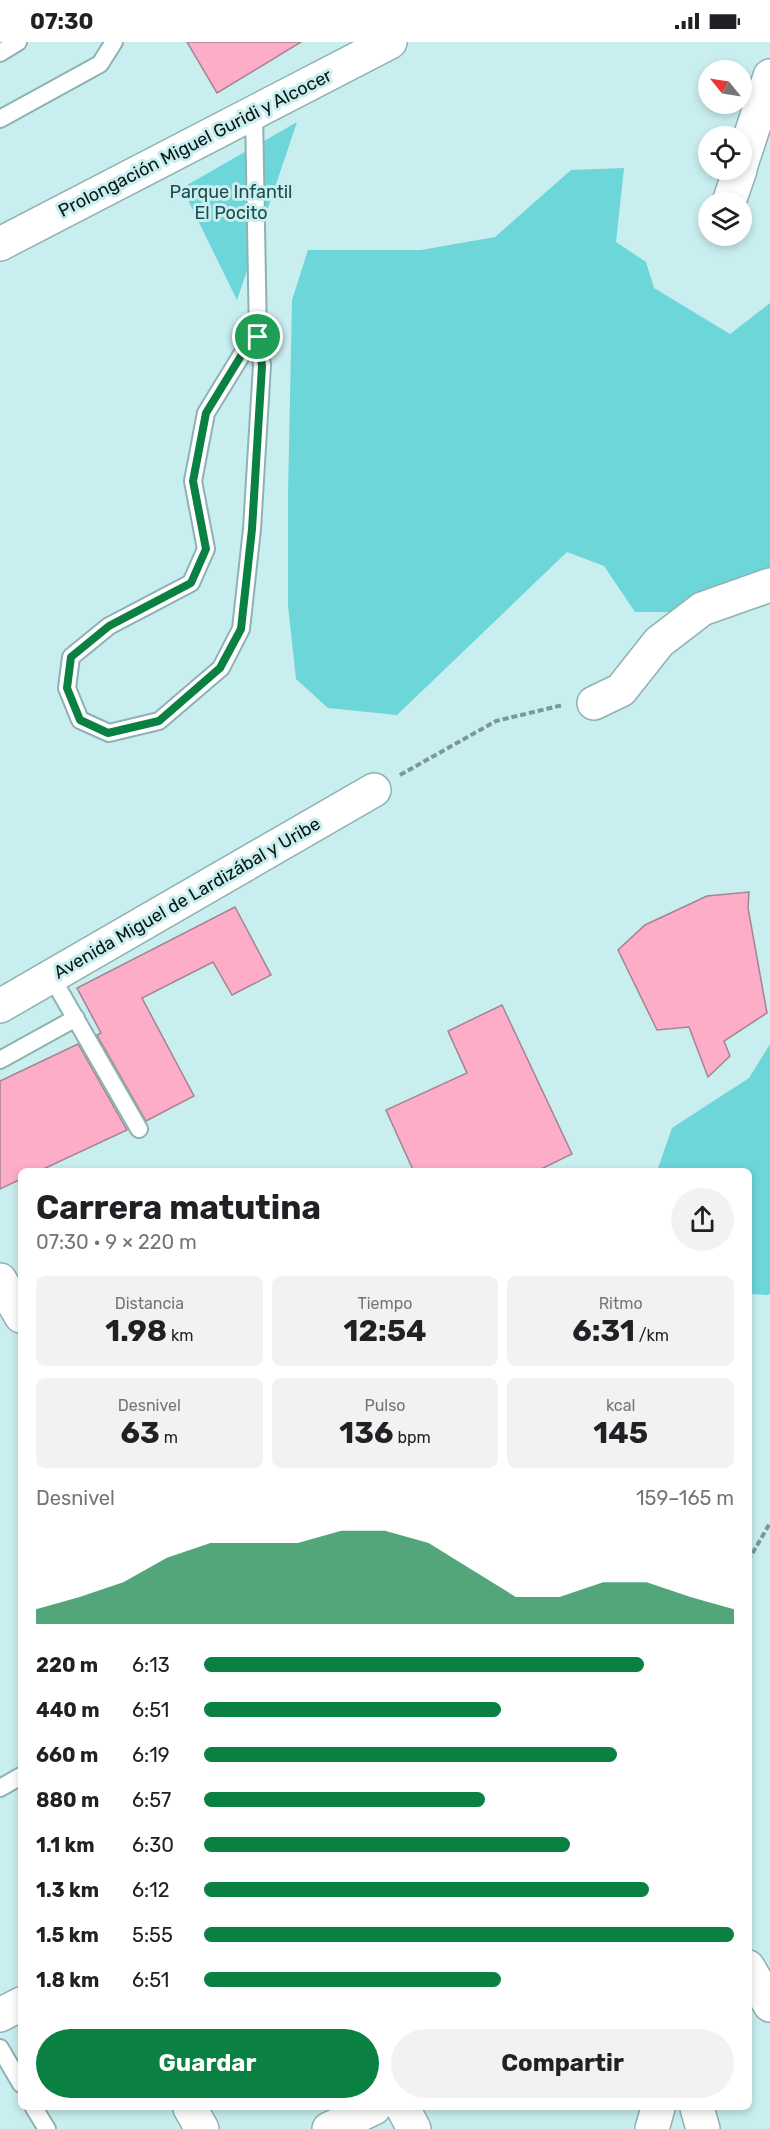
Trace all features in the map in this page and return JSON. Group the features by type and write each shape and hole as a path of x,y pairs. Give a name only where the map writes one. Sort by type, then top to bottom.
{"street":[{"name":"Prolongación Miguel Guridi y Alcocer","path":"0,244 390,42"},
{"path":"752,131 770,76"},
{"path":"594,703 621,690 659,642 702,609 770,585"},
{"name":"Avenida Miguel de Lardizábal y Uribe","path":"0,1006 374,790"},
{"path":"0,1280 18,1311"},
{"path":"752,1974 770,2005"},
{"path":"0,2015 18,2006"},
{"path":"191,2110 202,2129"},
{"path":"329,2129 370,2110"},
{"path":"404,2110 414,2129"},
{"path":"652,2129 657,2110"},
{"path":"698,2110 703,2129"}],"lane":[{"path":"0,52 18,42"},
{"path":"0,119 100,64 114,42"},
{"path":"254,112 258,337 262,366 252,529 241,629 220,668 159,721 108,733 80,720 67,688 71,657 109,626 191,583 206,549 193,481 206,413 244,351 258,337"},
{"path":"51,976 139,1129"},
{"path":"0,1060 76,1018"},
{"path":"0,1788 18,1778"},
{"path":"0,2049 18,2080"},
{"path":"35,2110 47,2129"}],"path":[{"path":"374,790 496,721 553,706 594,703"},
{"path":"752,1553 770,1523"}],"green space":[{"name":"Parque Infantil El Pocito","path":"297,122 237,300 182,188"},
{"path":"624,168 616,242 646,262 654,288 730,334 770,303 770,573 674,612 635,612 604,566 567,552 397,715 328,708 296,679 288,606 292,300 308,250 421,250 495,237 571,170"},
{"path":"770,1044 770,1294 767,1295 752,1294 752,1168 658,1168 672,1128 749,1078"}],"building":[{"path":"187,42 301,42 217,93"},
{"path":"749,892 748,908 767,1013 724,1041 730,1056 708,1077 689,1027 657,1030 618,950 645,925 707,896"},
{"path":"235,907 271,975 232,995 213,962 142,998 194,1096 146,1121 97,1035 101,1033 77,988"},
{"path":"502,1005 572,1154 543,1168 412,1168 386,1110 467,1073 448,1031"},
{"path":"78,1044 127,1130 46,1168 18,1168 18,1180 0,1189 0,1081"}],"route":[{"path":"258,337 262,366 252,529 241,629 220,668 159,721 108,733 80,720 67,688 71,657 109,626 191,583 206,549 193,481 206,413 244,351 258,337"}]}
